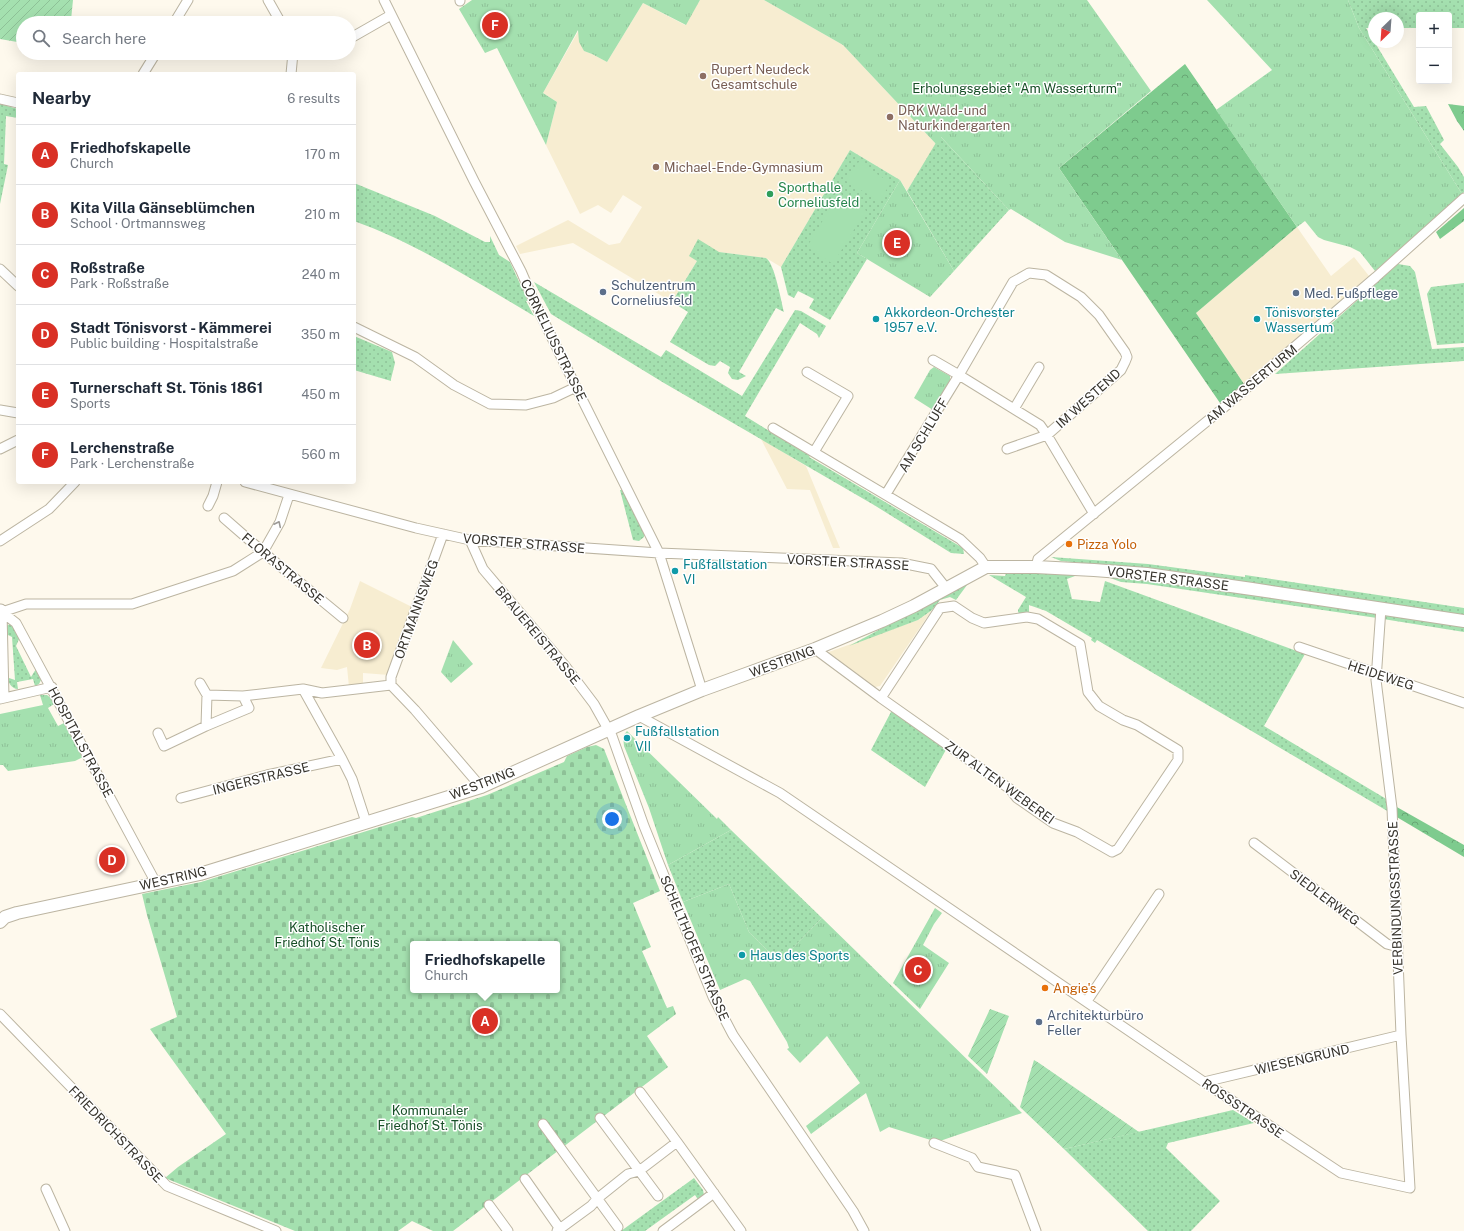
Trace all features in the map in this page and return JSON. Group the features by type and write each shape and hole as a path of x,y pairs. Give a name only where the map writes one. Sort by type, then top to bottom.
{"street":[{"path":"178,16 188,0"},
{"path":"268,0 276,16"},
{"name":"CORNELIUSSTRASSE","path":"384,0 521,272 576,387 659,553 702,690"},
{"path":"356,35 391,15"},
{"path":"144,72 152,60"},
{"path":"291,72 292,60"},
{"path":"0,99 16,103"},
{"name":"AM WASSERTURM","path":"1036,567 1038,559 1228,404 1376,277 1464,198"},
{"path":"0,269 16,284"},
{"name":"IM WESTEND","path":"959,376 1014,282 1029,273 1046,275 1081,297 1099,315 1122,347 1126,357 1121,370 1047,435 1007,449"},
{"path":"356,328 416,357 454,385 490,404 526,405 553,398 576,387"},
{"name":"IM WESTEND","path":"933,360 1040,425 1094,514"},
{"path":"1014,408 1040,367"},
{"path":"806,372 848,396 814,452"},
{"name":"AM SCHLUFF","path":"886,494 959,376"},
{"path":"0,410 16,413"},
{"path":"773,428 886,494 960,540 980,558 986,567"},
{"path":"0,449 16,441"},
{"path":"0,541 49,509 73,484"},
{"path":"208,506 213,496 216,484"},
{"name":"VORSTER STRASSE","path":"252,484 289,495 470,540 659,553 901,563 931,569 946,588 986,567 1036,567 1147,574 1464,621"},
{"path":"52,687 2,699 1,609 26,604 132,604 233,571 263,552 280,522 289,495"},
{"name":"FLORASTRASSE","path":"224,518 343,618"},
{"name":"ORTMANNSWEG","path":"391,685 392,677 443,534"},
{"name":"BRAUEREISTRASSE","path":"470,540 484,569 566,667 594,704 608,730"},
{"name":"WESTRING","path":"0,922 5,917 17,912 200,874 481,787 639,716 702,690 814,649 904,610 946,588"},
{"name":"ZUR ALTEN WEBEREI","path":"814,649 881,698 1010,789 1017,798 1053,823 1077,832 1112,852 1118,849 1178,760 1178,750 1137,725 1122,720 1100,706 1088,692 1080,644 1038,619 1027,617 984,623 972,618 954,606 940,608 881,698"},
{"name":"VERBINDUNGSSTRASSE","path":"1381,608 1376,674 1392,808 1401,1035 1410,1188"},
{"name":"HOSPITALSTRASSE","path":"1,609 16,623 52,687 156,882"},
{"name":"HEIDEWEG","path":"1298,647 1464,702"},
{"path":"200,683 207,695 206,726"},
{"path":"207,695 244,696 302,688 322,693 391,685 481,787"},
{"path":"302,688 352,779 366,822"},
{"path":"158,733 164,746 206,726 250,708 244,696"},
{"name":"ROSSSTRASSE","path":"639,716 780,793 1204,1082 1341,1173 1410,1188"},
{"name":"SCHELTHOFER STRASSE","path":"608,730 619,754 644,826 713,996 734,1035 853,1211 864,1231"},
{"name":"INGERSTRASSE","path":"181,798 267,775 342,759"},
{"name":"SIEDLERWEG","path":"1254,843 1387,944 1398,947"},
{"path":"1086,1001 1159,894"},
{"name":"FRIEDRICHSTRASSE","path":"0,1014 167,1186 276,1231"},
{"name":"WIESENGRUND","path":"1204,1082 1401,1035"},
{"path":"640,1092 740,1231"},
{"path":"600,1118 658,1196"},
{"path":"544,1124 618,1227"},
{"path":"525,1179 558,1230 591,1206 598,1198 628,1174 638,1171 677,1142"},
{"path":"934,1143 972,1158 978,1168 1015,1175 1036,1231"},
{"path":"46,1189 65,1231"},
{"path":"663,1231 714,1193"},
{"path":"489,1205 508,1231"}],"shaded area":[{"path":"700,0 764,0 843,45 936,144 907,191 900,180 850,150 781,267 766,258 719,252 697,261 672,302 573,243 520,254 516,246 568,220 609,245 620,243 642,207 623,195 611,213 598,205 580,214 546,145 557,102 543,93 579,30 584,51 607,62 643,3 685,25"},
{"path":"1297,227 1331,276 1354,257 1369,276 1244,384 1196,313"},
{"path":"761,439 806,466 840,548 833,548 810,490 787,489"},
{"path":"360,581 414,608 389,675 363,673 363,685 349,687 347,667 337,670 321,668 350,609"},
{"path":"932,610 880,686 875,687 826,653 918,620"}],"green space":[{"path":"0,0 73,0 71,16 16,16 16,42 0,39"},
{"path":"472,0 700,0 686,25 643,3 607,62 584,51 579,42 578,30 543,93 557,102 546,145 497,48 485,53 459,9"},
{"name":"Erholungsgebiet \"Am Wasserturm\"","path":"764,0 1087,0 1151,91 1059,168 1122,260 1065,242 1011,209 1009,210 941,137 936,144 843,45"},
{"path":"1207,0 1348,0 1359,28 1368,43 1368,48 1371,48 1462,194 1375,271 1360,252 1350,247 1318,237 1305,221 1297,227 1216,110 1272,70"},
{"path":"1348,0 1464,0 1464,28 1452,28 1452,12 1416,12 1416,28 1404,28 1404,12 1368,12 1368,28 1366,28 1368,31 1368,43 1359,28"},
{"path":"1371,48 1378,48 1414,107 1426,106 1444,140 1440,144 1464,177 1464,192 1462,194"},
{"path":"1185,64 1297,227 1196,313 1244,384 1220,403 1059,168"},
{"path":"0,104 16,108 16,118 6,116 4,164 8,165 0,204"},
{"path":"1448,104 1464,106 1464,131 1457,121"},
{"path":"940,136 1009,210 954,271 907,191"},
{"path":"850,150 900,180 857,253 867,259 830,320 809,308 814,299 798,291 794,298 788,295 781,267"},
{"path":"858,162 891,183 879,201 846,181"},
{"path":"900,180 954,271 930,297 857,253"},
{"path":"356,184 435,216 485,242 490,242 490,236 499,255 510,262 528,301 526,301 534,316 424,252 378,230 356,222"},
{"path":"839,193 866,210 833,264 807,247"},
{"path":"1464,208 1464,221 1440,239 1436,232"},
{"path":"698,239 719,252 766,258 772,267 777,283 784,312 776,308 739,372 746,376 738,380 732,379 728,373 730,367 720,361 715,366 709,365 670,342 688,312 672,302 697,261 689,256"},
{"path":"1398,264 1410,266 1415,272 1432,349 1464,347 1464,361 1275,374"},
{"path":"534,282 661,357 666,350 742,396 795,310 801,311 826,326 819,338 817,334 800,323 745,416 810,456 809,457 963,548 964,554 951,553 874,505 664,383 551,314"},
{"path":"1464,283 1464,343 1437,345 1427,294 1431,287"},
{"path":"356,337 392,352 395,363 391,381 356,371"},
{"path":"934,367 950,376 950,382 933,410 914,398 930,370"},
{"path":"620,490 624,490 644,530 644,537 639,541 633,540"},
{"path":"1051,557 1148,564 1245,577 1245,575 1464,608 1464,617 1133,568 1061,561"},
{"path":"1006,573 1083,573 1067,579 1072,599 1100,602 1105,581 1305,654 1264,726 1388,800 1389,812 1097,640 1095,643 1091,640 1092,638 1046,611 1029,605 1029,613 1020,614 1018,610 1026,597 989,575 1005,576"},
{"path":"1102,575 1148,579 1374,613 1377,618 1147,584 1121,582"},
{"path":"973,579 956,600 950,597 940,600 932,610 918,620 849,646"},
{"path":"1387,614 1464,626 1464,632 1383,619"},
{"path":"10,624 15,626 20,637 16,646 31,677 36,669 41,680 39,684 35,686 33,679 17,682 18,689 16,689 10,685 6,677 15,680 12,637 4,633 6,626"},
{"path":"453,640 473,664 451,683 441,672"},
{"path":"40,695 47,695 52,699 54,704 48,708 58,726 64,723 83,757 75,761 8,771 3,765 0,765 0,714 43,705"},
{"path":"892,710 947,748 925,787 871,750"},
{"path":"627,731 717,819 718,817 731,830 668,865 649,808 624,746 623,736"},
{"path":"596,745 604,749 660,891 633,903 651,947 642,951 667,1008 673,1006 676,1014 647,1036 668,1067 453,1231 433,1231 412,1221 398,1231 295,1231 165,1178 178,1167 226,1134 150,1029 177,1017 142,894 201,882 412,817 416,818 487,795 564,762 567,756 587,747"},
{"path":"1395,806 1464,845 1464,857 1395,816"},
{"path":"731,830 822,918 779,962 749,932 729,884 683,902 668,865"},
{"path":"729,884 749,932 779,962 822,918 1022,1113 937,1142 889,1127 880,1132 866,1093 811,1134 806,1126 860,1083 827,1036 800,1063 787,1049 789,1048 787,1042 750,981 745,979 720,990 683,902"},
{"path":"935,908 942,913 934,924 923,945 949,963 920,1009 893,983"},
{"path":"990,1009 1009,1016 987,1074 968,1056"},
{"path":"1034,1060 1139,1132 1064,1149 1020,1107"},
{"path":"1233,1110 1254,1123 1168,1143 1166,1148 1220,1201 1191,1231 1148,1231 1064,1149"},
{"path":"694,1178 703,1190 704,1195 699,1201 695,1195 645,1231 621,1231"}],"place":[{"name":"Lerchenstraße","path":"495,25"},
{"name":"Rupert Neudeck Gesamtschule","path":"703,76"},
{"name":"DRK Wald- und Naturkindergarten","path":"890,117"},
{"name":"Michael-Ende-Gymnasium","path":"656,167"},
{"name":"Sporthalle Corneliusfeld","path":"770,194"},
{"name":"Turnerschaft St. Tönis 1861","path":"897,243"},
{"name":"Schulzentrum Corneliusfeld","path":"603,292"},
{"name":"Med. Fußpflege","path":"1296,293"},
{"name":"Akkordeon-Orchester 1957 e.V.","path":"876,319"},
{"name":"Tönisvorster Wassertum","path":"1257,319"},
{"name":"Pizza Yolo","path":"1069,544"},
{"name":"Fußfallstation VI","path":"675,571"},
{"name":"Kita Villa Gänseblümchen","path":"367,645"},
{"name":"Fußfallstation VII","path":"627,738"},
{"name":"Stadt Tönisvorst - Kämmerei","path":"112,860"},
{"name":"Haus des Sports","path":"742,955"},
{"name":"Roßstraße","path":"918,970"},
{"name":"Angie's","path":"1045,988"},
{"name":"Friedhofskapelle","path":"485,1021"},
{"name":"Architekturbüro Feller","path":"1039,1022"}],"park label":[{"name":"Katholischer Friedhof St. Tönis","path":"327,934"},
{"name":"Kommunaler Friedhof St. Tönis","path":"430,1118"}]}
